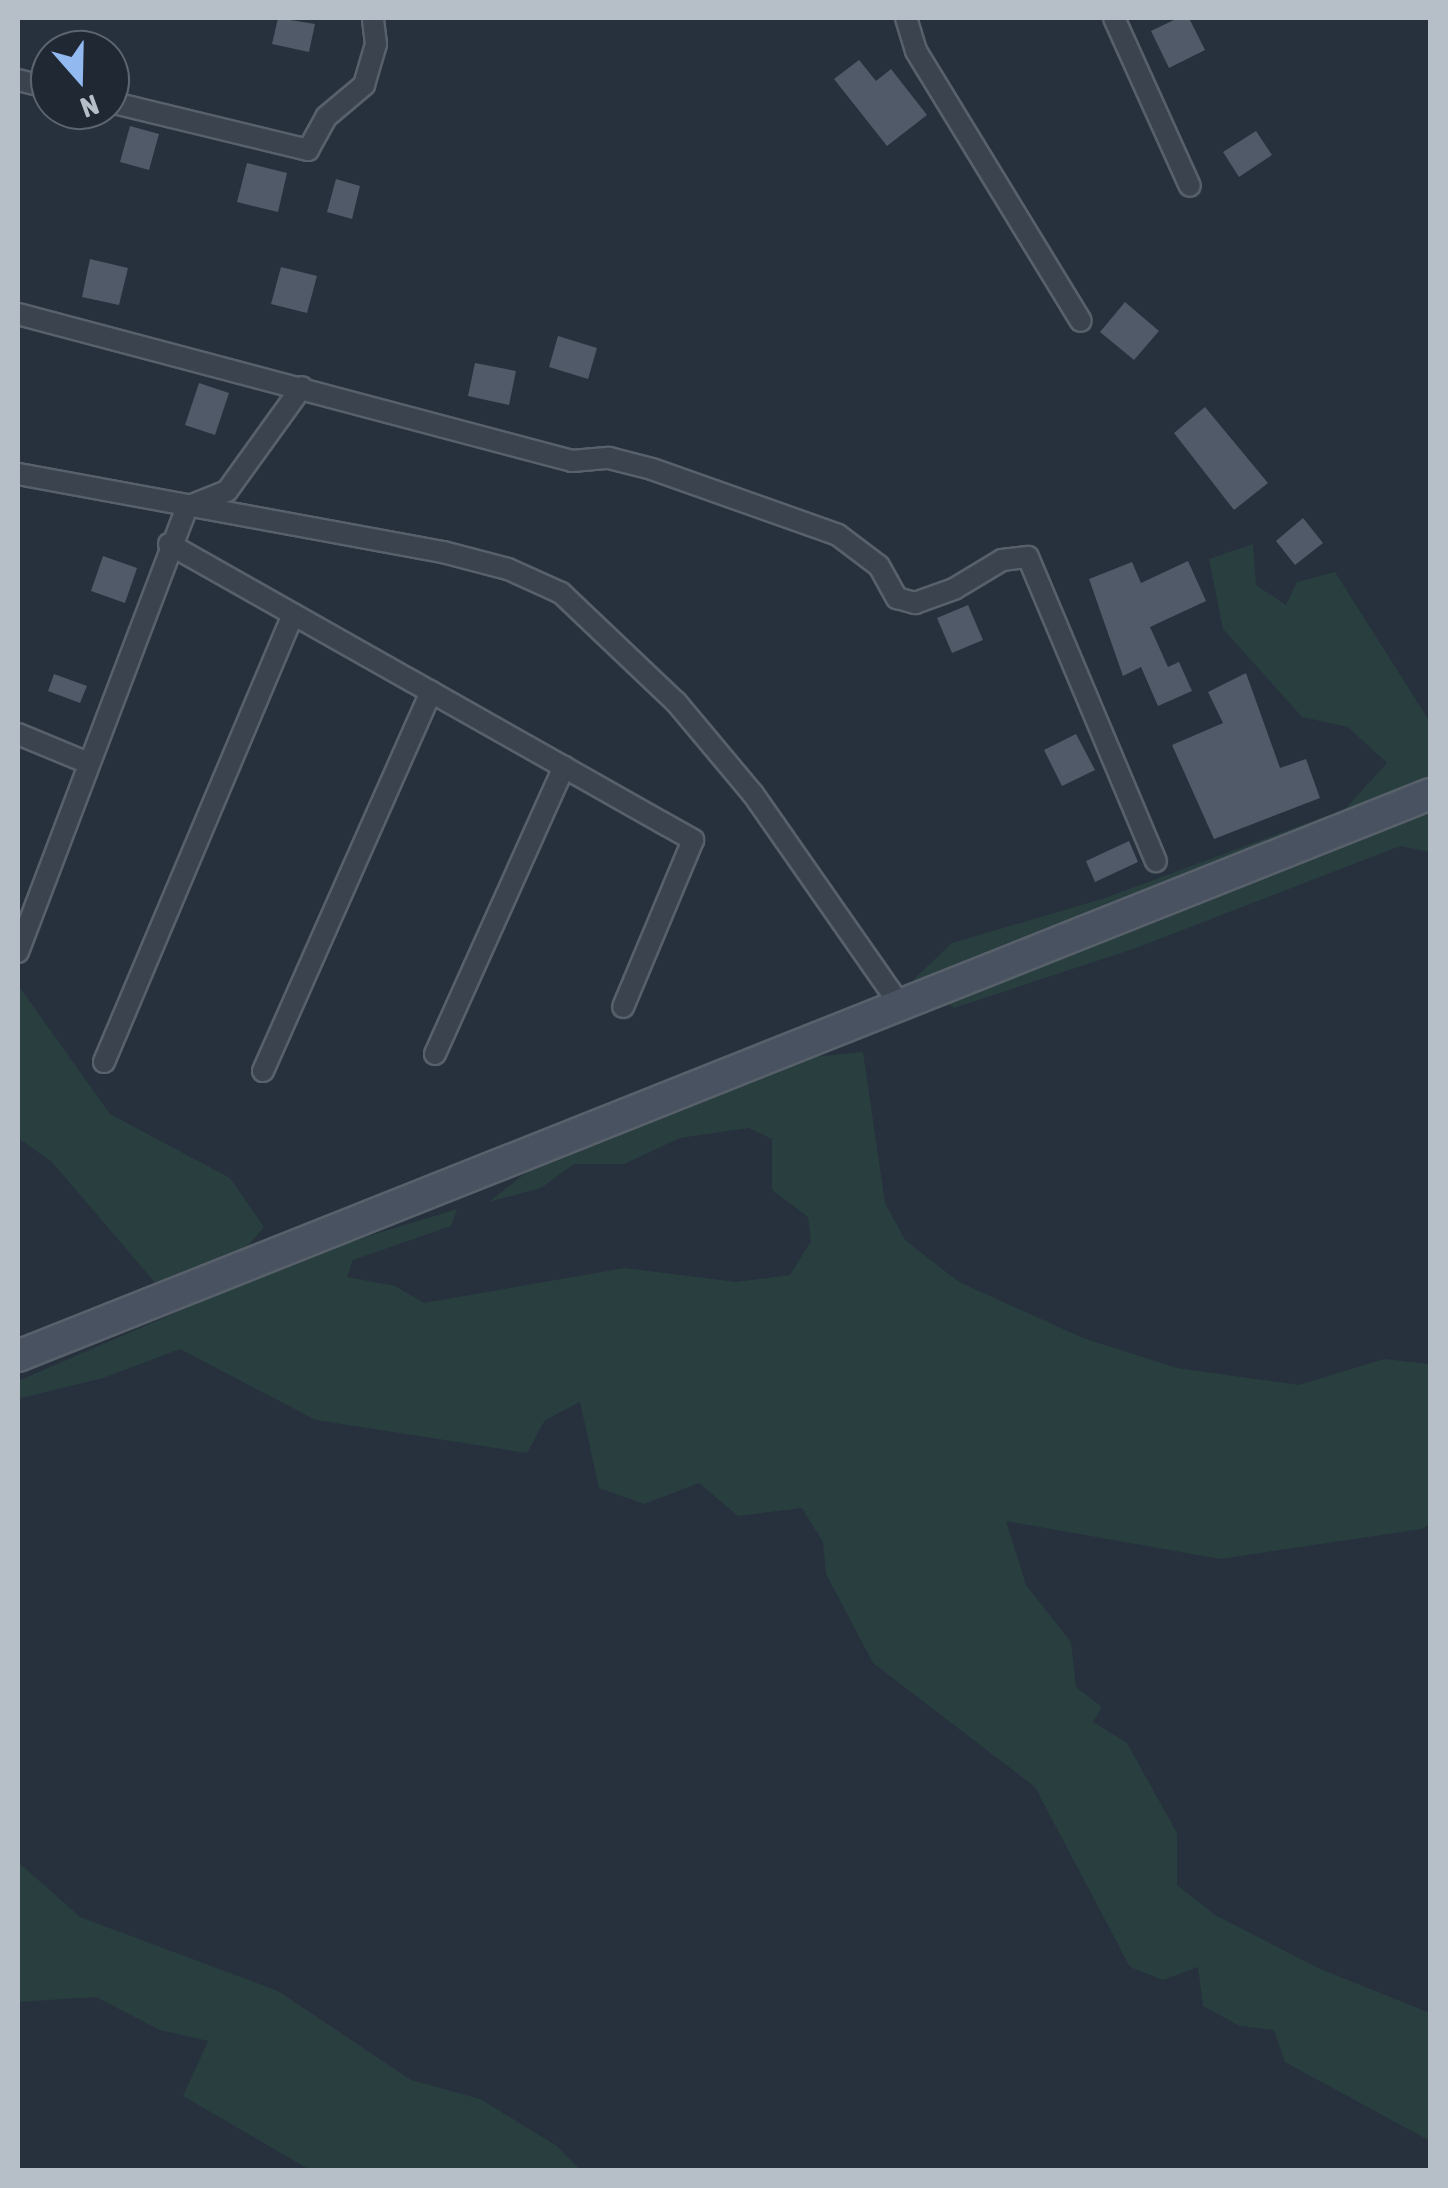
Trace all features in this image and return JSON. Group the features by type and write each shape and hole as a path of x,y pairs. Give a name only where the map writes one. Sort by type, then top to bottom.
{"street":[{"path":"130,107 308,150 326,117 364,85 376,44 373,18"},
{"path":"906,18 916,51 1081,321"},
{"path":"1114,18 1190,186"},
{"path":"18,314 572,461 609,458 670,475 838,535 879,566 897,598 915,603 954,589 1002,560 1028,557 1156,861"},
{"path":"18,952 169,544 187,506 227,491 302,387"},
{"path":"18,474 442,552 508,569 561,593 676,702 753,794 900,1005"},
{"path":"169,544 693,840 623,1007"},
{"path":"104,1062 293,614"},
{"path":"263,1071 432,692"},
{"path":"18,734 88,762"},
{"path":"435,1054 564,767"},
{"path":"18,1356 1430,794"}],"green space":[{"path":"1253,544 1256,585 1286,605 1297,582 1335,572 1430,722 1430,781 1405,794 1404,823 1430,810 1430,852 1400,846 1136,948 954,1008 913,980 952,943 1105,898 1345,809 1387,763 1348,727 1302,717 1223,629 1209,559"},
{"path":"18,985 110,1114 230,1178 264,1227 237,1259 157,1285 52,1162 18,1138"},
{"path":"863,1052 885,1203 905,1240 959,1282 1083,1338 1177,1368 1299,1385 1384,1359 1430,1364 1430,1524 1422,1529 1220,1559 1006,1521 1026,1585 1071,1642 1076,1687 1102,1707 1093,1722 1127,1743 1177,1833 1177,1885 1215,1915 1318,1968 1430,2013 1430,2141 1285,2062 1274,2030 1240,2026 1203,2006 1198,1967 1163,1980 1130,1967 1035,1787 873,1663 826,1574 823,1542 802,1508 738,1516 699,1483 644,1504 599,1488 580,1402 545,1420 527,1453 316,1420 180,1349 103,1378 18,1399 18,1381 313,1253 457,1209 451,1226 353,1260 347,1277 395,1286 424,1303 625,1268 736,1282 790,1275 811,1241 808,1217 772,1190 772,1139 749,1128 680,1138 624,1164 574,1164 541,1188 489,1202 528,1171 803,1058"},
{"path":"18,1862 80,1917 278,1991 411,2080 480,2099 557,2146 580,2170 310,2170 183,2096 208,2041 160,2030 96,1997 18,2002"}],"building":[{"path":"278,18 315,24 309,52 272,44"},
{"path":"1178,18 1189,18 1205,50 1169,68 1151,31"},
{"path":"859,60 876,81 891,69 927,115 887,146 834,79"},
{"path":"130,126 159,134 149,170 120,162"},
{"path":"1256,131 1272,155 1239,177 1223,152"},
{"path":"247,163 287,173 278,212 237,202"},
{"path":"336,179 360,186 352,219 327,212"},
{"path":"90,259 128,268 119,305 82,297"},
{"path":"281,267 317,276 307,313 271,304"},
{"path":"1125,302 1159,331 1134,360 1100,332"},
{"path":"558,336 597,348 588,379 549,367"},
{"path":"475,363 516,371 509,405 468,396"},
{"path":"199,383 229,393 215,435 185,425"},
{"path":"1205,407 1268,483 1234,510 1174,433"},
{"path":"1303,518 1323,543 1295,565 1276,541"},
{"path":"103,556 137,568 125,603 91,591"},
{"path":"1188,561 1206,601 1150,627 1168,667 1179,662 1192,691 1158,706 1141,667 1123,676 1089,579 1132,562 1141,583"},
{"path":"968,605 983,640 952,653 937,618"},
{"path":"1246,673 1280,768 1306,759 1320,798 1214,839 1172,745 1223,723 1208,692"},
{"path":"54,674 87,686 80,703 48,691"},
{"path":"1076,734 1095,770 1062,786 1044,750"},
{"path":"1129,841 1138,862 1095,882 1086,861"}]}
